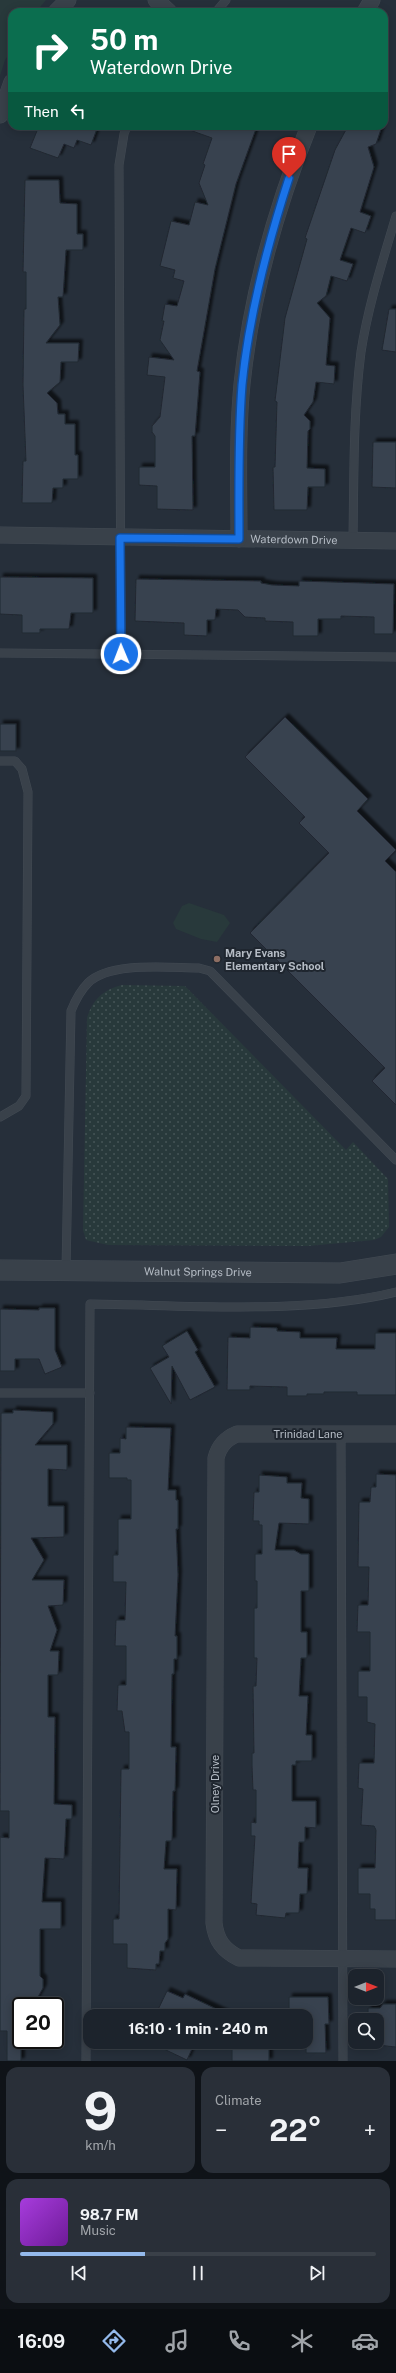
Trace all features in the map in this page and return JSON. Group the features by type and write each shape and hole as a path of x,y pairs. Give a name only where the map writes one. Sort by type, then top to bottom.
{"street":[{"path":"60,8 68,0"},
{"path":"156,0 165,8"},
{"path":"0,115 8,93"},
{"path":"239,539 242,384 253,310 270,236 293,164 307,130"},
{"name":"Waterdown Drive","path":"0,535 396,541"},
{"name":"Walnut Springs Drive","path":"0,1270 340,1274 396,1264"},
{"name":"Trinidad Lane","path":"223,1443 230,1438 241,1434 396,1434"},
{"name":"Olney Drive","path":"223,1443 216,1458 216,1934 220,1945 228,1953 239,1958 396,1960"}],"lane":[{"path":"219,8 226,0"},
{"path":"121,654 119,164 126,130"},
{"path":"353,540 354,445 361,351 378,274 396,216"},
{"path":"0,652 396,657"},
{"path":"0,761 14,762 22,769 28,800 26,1096 19,1106 0,1117"},
{"path":"66,1270 71,1011 78,994 89,981 105,973 124,969 199,968 210,971 396,1160"},
{"path":"86,2061 90,1304 229,1306 327,1304 396,1292"},
{"path":"0,1393 90,1393"},
{"path":"342,1434 343,2061"}],"shaded area":[{"path":"0,0 46,0 39,8 8,8 8,56 5,60 0,76"},
{"path":"189,903 224,915 230,923 217,942 201,939 176,929 173,923 182,906"},
{"path":"122,985 185,986 346,1150 353,1142 388,1179 389,1227 381,1237 374,1240 308,1246 108,1245 86,1240 83,1230 87,1018 89,1011 100,996 115,987"}],"building":[{"path":"37,130 97,130 91,145 77,140 74,148 64,144 58,158 30,148"},
{"path":"190,130 256,130 236,184 215,269 197,371 200,372 195,436 192,436 193,510 157,509 157,486 139,485 139,467 155,467 155,436 152,432 152,426 160,417 165,377 147,375 149,357 174,360 160,340 164,321 162,321 165,304 177,306 184,281 173,278 175,270 160,266 171,221 189,225 195,202 208,205 199,183 205,165 203,164 212,138"},
{"path":"346,130 381,130 376,144 368,147 374,167 360,212 371,216 365,233 351,228 340,260 353,264 347,281 331,276 326,296 317,303 330,318 326,365 335,366 334,384 316,382 313,402 304,415 310,421 310,429 308,431 307,468 325,469 325,487 308,487 307,510 274,510 273,467 275,467 277,402 275,401 285,318 307,239 305,238 335,150"},
{"path":"25,180 59,180 60,203 77,204 77,234 83,234 83,250 66,250 63,297 58,297 60,325 46,343 79,343 78,362 61,362 60,382 47,393 57,403 58,414 65,414 65,424 75,424 75,455 78,455 78,479 63,479 63,488 53,488 52,503 22,503 23,461 26,461 23,385 24,309 26,309 26,272 23,272"},
{"path":"389,309 396,309 396,352 382,350"},
{"path":"373,442 396,442 396,488 372,487"},
{"path":"0,577 93,578 93,613 71,613 69,629 40,629 40,633 22,633 22,615 0,614"},
{"path":"136,579 261,581 261,583 272,585 299,586 299,581 394,584 393,634 374,634 374,617 341,616 341,619 318,619 318,636 293,636 293,622 265,621 265,618 245,617 238,610 216,609 215,620 207,620 207,636 184,635 184,623 135,621"},
{"path":"285,717 368,799 357,811 396,850 385,861 396,872 396,1105 372,1081 385,1068 250,933 329,853 299,823 305,817 245,757"},
{"path":"0,724 16,724 16,751 0,751"},
{"path":"39,1308 55,1308 55,1350 62,1367 45,1374 39,1359 15,1359 15,1371 0,1371 0,1309 39,1310"},
{"path":"250,1327 277,1328 277,1331 300,1332 300,1338 337,1338 336,1349 375,1349 375,1333 396,1333 396,1395 357,1395 357,1392 324,1392 324,1394 307,1394 307,1396 287,1396 287,1387 250,1386 250,1390 227,1390 228,1337 250,1338"},
{"path":"187,1331 198,1350 195,1352 215,1387 190,1400 172,1366 171,1404 150,1368 169,1357 162,1346"},
{"path":"13,1410 53,1412 53,1424 35,1445 67,1445 67,1470 48,1469 48,1506 64,1506 64,1537 31,1538 44,1560 32,1580 64,1580 63,1605 48,1606 57,1630 50,1651 59,1651 58,1675 48,1675 48,1717 55,1717 54,1804 72,1805 72,1819 66,1819 64,1859 45,1858 42,1902 61,1902 61,1929 40,1929 40,1976 43,1979 43,1988 38,1997 12,1997 12,2049 21,2049 21,2061 7,2061 7,2031 0,2031 0,1837 9,1838 9,1811 0,1811 1,1413 13,1413"},
{"path":"126,1427 171,1428 168,1490 176,1490 176,1500 178,1500 178,1529 176,1529 178,1575 175,1636 177,1636 177,1659 174,1659 174,1674 172,1674 171,1747 176,1747 175,1791 173,1791 172,1841 166,1841 164,1869 177,1869 176,1910 168,1909 168,1939 165,1943 165,1951 160,1951 159,1964 156,1964 156,1970 127,1968 127,1944 113,1944 113,1919 119,1919 121,1769 129,1769 129,1732 125,1732 122,1711 117,1711 118,1685 126,1685 126,1646 115,1646 116,1620 125,1620 126,1582 113,1582 113,1555 118,1555 118,1519 131,1519 131,1480 127,1480 127,1478 109,1478 109,1453 120,1453 120,1438 126,1439"},
{"path":"376,1474 396,1475 396,1920 375,1920 375,1909 370,1909 370,1894 358,1894 358,1868 375,1868 376,1830 374,1826 361,1825 363,1789 358,1788 359,1763 374,1763 375,1724 367,1722 367,1697 358,1697 358,1671 370,1671 370,1632 357,1632 358,1605 368,1605 369,1567 358,1567 359,1502 370,1502 371,1487 376,1487"},
{"path":"259,1475 287,1477 287,1483 302,1483 301,1498 309,1499 309,1524 279,1523 275,1550 294,1550 301,1554 309,1554 309,1591 301,1591 301,1632 307,1632 307,1658 301,1658 299,1696 308,1696 306,1735 312,1735 312,1761 296,1761 296,1765 292,1765 292,1801 316,1801 316,1828 305,1827 305,1842 299,1842 298,1868 308,1868 307,1894 300,1894 299,1913 286,1913 285,1918 256,1915 257,1904 251,1903 255,1836 251,1836 251,1822 256,1823 256,1790 253,1790 252,1766 252,1753 254,1753 253,1686 256,1686 257,1658 254,1658 254,1608 257,1608 255,1554 262,1554 262,1525 259,1525 259,1521 253,1521 254,1492 259,1492"},
{"path":"167,1991 183,1998 185,1994 216,2009 158,2009"},
{"path":"289,1997 328,1997 329,2024 325,2024 326,2053 306,2053 306,2049 313,2049 313,2009 289,2009"},
{"path":"384,2004 396,2004 396,2047 384,2046 384,2013 368,2013 368,2008 380,2008"},
{"path":"164,2049 192,2049 187,2060"},
{"path":"232,2049 269,2049 269,2061 232,2061"}],"place":[{"name":"Mary Evans Elementary School","path":"217,959"}],"route":[{"path":"121,654 120,538 239,539 239,462 242,384 253,310 270,236 289,178"}]}
